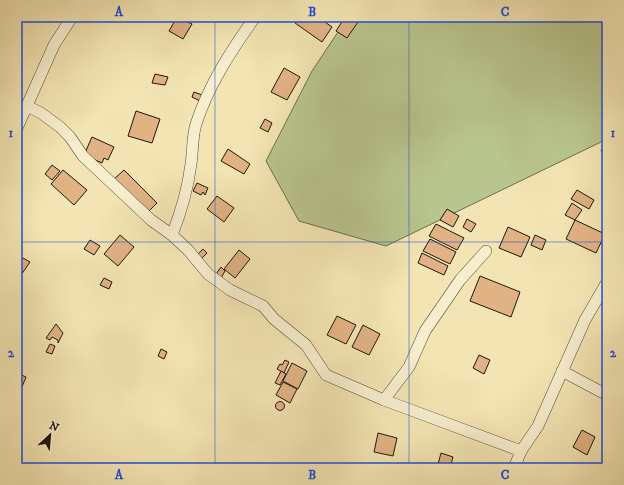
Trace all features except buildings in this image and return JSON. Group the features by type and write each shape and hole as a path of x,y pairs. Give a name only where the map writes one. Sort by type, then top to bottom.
{"street":[{"path":"17,128 54,45 72,17"},
{"path":"172,235 182,207 191,163 196,125 204,104 226,58 255,17"},
{"path":"27,106 41,112 60,126 70,137 83,156 151,220 172,235 214,278 230,290 263,306 274,319 306,344 326,375 384,400 521,451"},
{"path":"384,400 409,367 425,331 460,280 486,251"},
{"path":"514,468 521,451 538,426 585,320 607,282"},
{"path":"562,371 607,395"}],"green space":[{"path":"348,17 607,17 607,135 601,142 386,246 299,221 266,161 312,71"}]}
